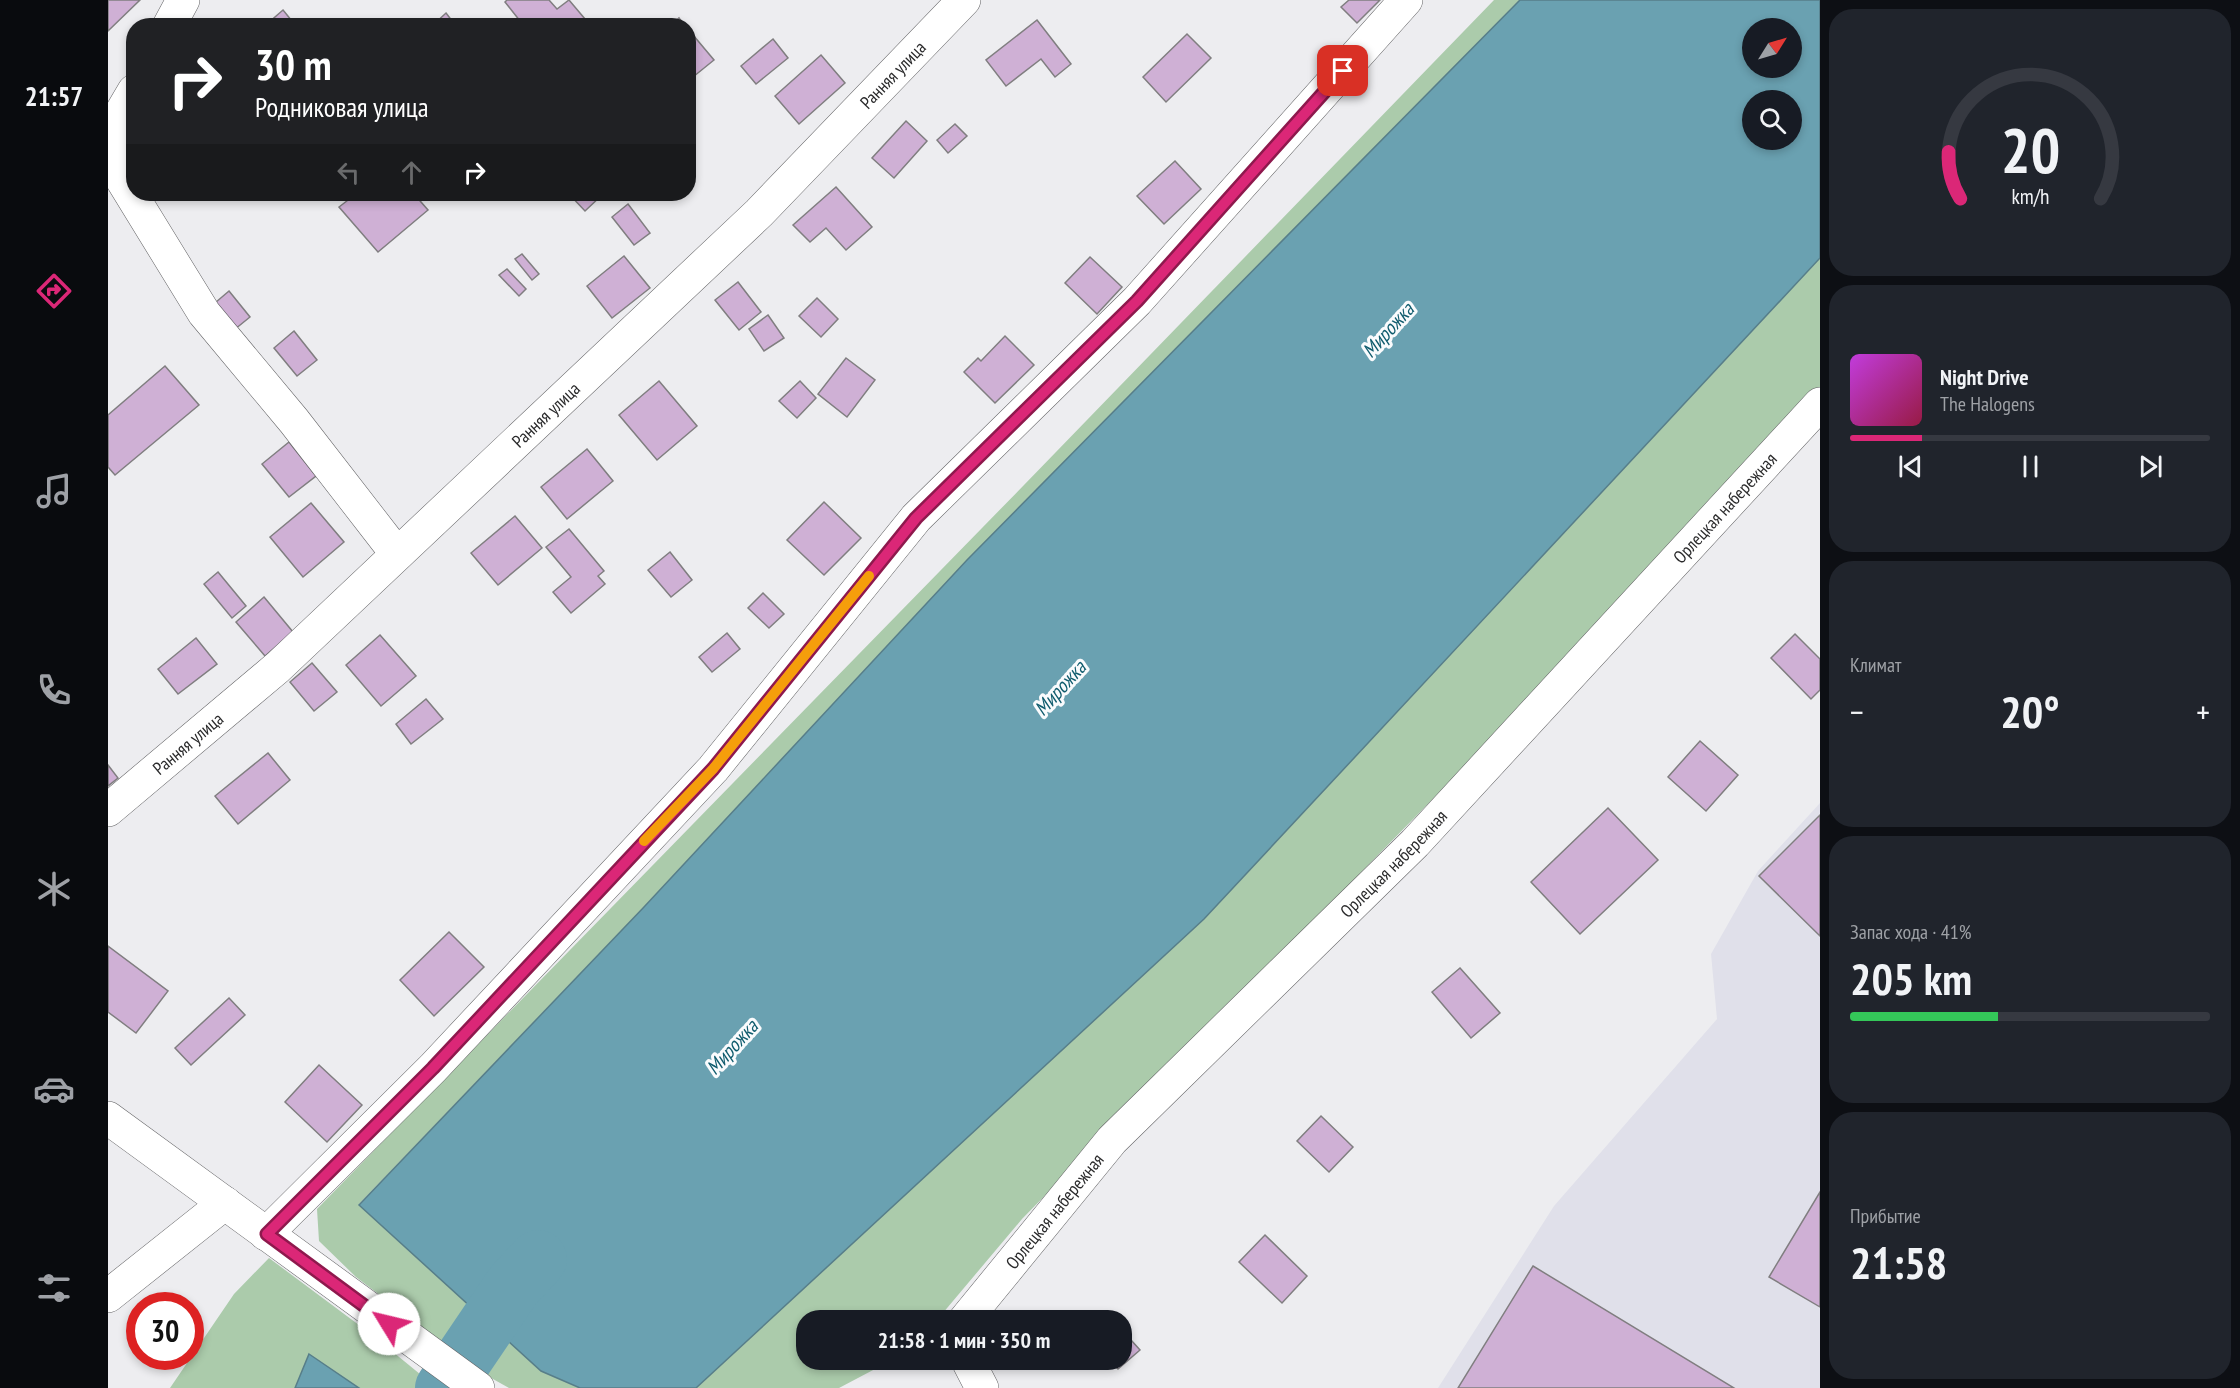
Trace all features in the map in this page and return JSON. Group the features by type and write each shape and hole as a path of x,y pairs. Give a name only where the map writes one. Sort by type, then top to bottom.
{"street":[{"path":"173,18 183,0"},
{"name":"Ранняя улица","path":"108,810 278,667 759,213 964,0"},
{"path":"267,1234 433,1068 713,769 916,518 1137,301 1406,0"},
{"path":"126,105 121,114 110,167 126,192"},
{"path":"132,201 204,313 294,421 397,554"},
{"name":"Орлецкая набережная","path":"973,1310 1112,1140 1414,843 1820,405"},
{"path":"108,1118 478,1388"},
{"path":"108,1296 225,1203"},
{"path":"973,1370 982,1388"}],"shaded area":[{"path":"1820,803 1820,1388 1438,1388 1554,1206 1717,1019 1711,954 1758,871"}],"green space":[{"path":"1494,0 1520,0 967,560 644,907 359,1204 541,1371 580,1388 509,1388 484,1374 356,1277 319,1241 317,1209"},
{"path":"1820,258 1820,403 1022,1219 945,1310 796,1310 796,1370 873,1370 839,1388 696,1388 1204,919"},
{"path":"269,1258 371,1334 437,1388 359,1388 310,1355 295,1388 170,1388 182,1370 204,1370 204,1338 234,1294"}],"water":[{"path":"1520,0 1820,0 1820,258 1204,919 696,1388 580,1388 541,1371 359,1205 644,907 967,560"},
{"path":"309,1354 359,1388 295,1388"}],"building":[{"path":"108,0 140,0 108,31"},
{"path":"507,0 549,0 557,9 569,0 584,18 518,18 505,2"},
{"path":"1349,0 1380,0 1357,23 1341,7"},
{"path":"283,10 290,18 274,18"},
{"path":"446,13 450,18 441,18"},
{"path":"1037,20 1071,64 1055,77 1041,59 1006,86 986,60"},
{"path":"1187,34 1211,58 1166,102 1143,77"},
{"path":"696,39 714,60 696,75"},
{"path":"773,39 788,58 756,84 741,66"},
{"path":"821,55 845,83 799,124 775,96"},
{"path":"906,121 927,141 894,178 872,158"},
{"path":"955,124 967,136 948,153 937,140"},
{"path":"1175,161 1201,189 1164,224 1137,196"},
{"path":"836,187 872,227 846,250 826,228 810,242 793,225"},
{"path":"347,201 420,201 428,210 378,252 339,207"},
{"path":"576,201 596,201 585,211"},
{"path":"628,204 650,233 634,245 612,217"},
{"path":"522,254 539,274 532,280 515,259"},
{"path":"624,256 650,288 612,318 587,286"},
{"path":"1090,257 1122,287 1097,314 1065,283"},
{"path":"507,269 526,289 519,296 499,275"},
{"path":"738,282 761,312 739,330 715,300"},
{"path":"229,291 250,317 229,334 209,308"},
{"path":"817,298 838,319 821,337 799,316"},
{"path":"768,315 784,338 764,351 749,329"},
{"path":"294,331 317,360 297,376 274,348"},
{"path":"1005,336 1034,365 995,403 964,372 978,358 981,361"},
{"path":"846,358 875,380 847,417 818,394"},
{"path":"165,366 199,405 115,475 108,467 108,415"},
{"path":"659,381 697,426 657,460 619,415"},
{"path":"800,381 816,398 797,418 779,401"},
{"path":"289,442 316,476 289,497 262,464"},
{"path":"587,449 613,481 567,519 541,487"},
{"path":"824,502 861,538 824,575 787,540"},
{"path":"311,503 344,542 303,577 270,537"},
{"path":"515,516 542,548 498,585 471,553"},
{"path":"569,529 604,571 598,576 605,584 571,613 553,592 571,577 546,547"},
{"path":"670,552 692,580 671,597 648,570"},
{"path":"218,572 246,606 232,618 204,584"},
{"path":"763,593 784,614 769,628 748,608"},
{"path":"264,597 293,632 265,656 236,622"},
{"path":"727,633 740,649 712,672 699,657"},
{"path":"1795,634 1820,659 1820,690 1811,699 1771,658"},
{"path":"380,635 416,676 381,706 346,665"},
{"path":"196,638 217,664 178,694 158,669"},
{"path":"312,663 337,692 314,711 290,682"},
{"path":"426,699 443,719 411,744 396,724"},
{"path":"1700,741 1738,775 1706,811 1668,777"},
{"path":"268,753 290,780 238,824 215,796"},
{"path":"108,765 118,778 108,786"},
{"path":"1608,808 1658,860 1580,934 1531,882"},
{"path":"1820,815 1820,936 1759,876"},
{"path":"449,932 484,967 434,1016 400,980"},
{"path":"108,946 168,991 136,1033 108,1012"},
{"path":"1460,968 1500,1013 1471,1038 1432,992"},
{"path":"229,998 245,1015 191,1065 175,1048"},
{"path":"319,1065 362,1105 327,1142 285,1102"},
{"path":"1321,1116 1353,1147 1329,1172 1297,1141"},
{"path":"1820,1192 1820,1307 1769,1277"},
{"path":"1265,1235 1307,1276 1282,1303 1239,1262"},
{"path":"1533,1266 1734,1388 1458,1388"},
{"path":"1132,1341 1140,1350 1132,1357"}],"waterway":[{"name":"Мирожка","path":"444,1388 513,1286 538,1259"}],"slow traffic":[{"path":"644,841 713,769 869,576"}],"route":[{"path":"389,1324 267,1234 433,1068 627,858 713,769 916,518 1137,301 1343,71"}]}
